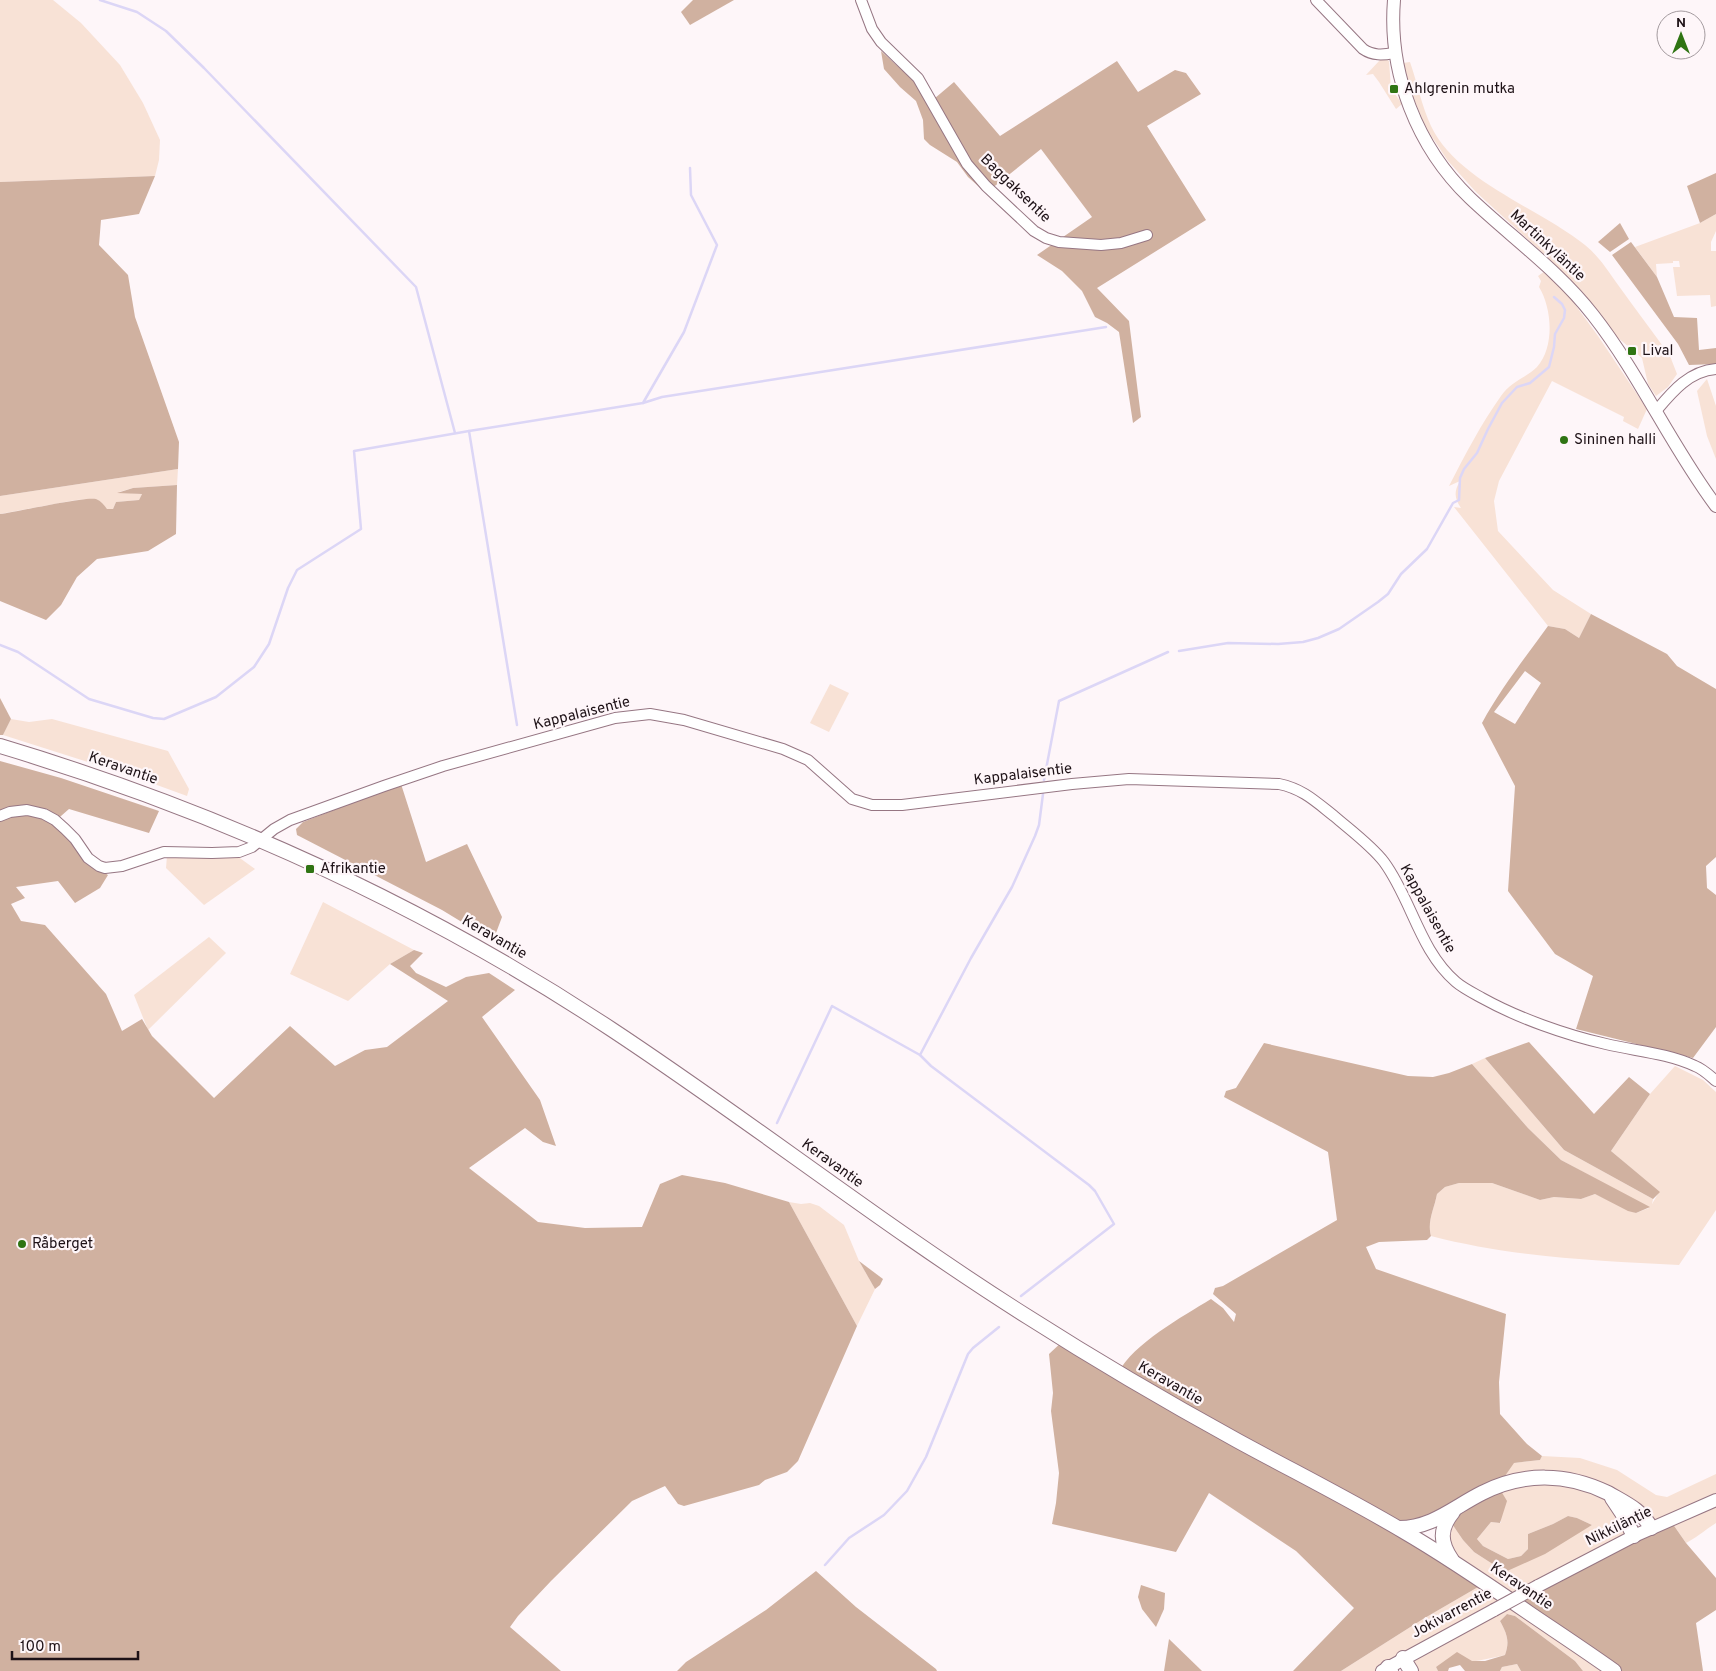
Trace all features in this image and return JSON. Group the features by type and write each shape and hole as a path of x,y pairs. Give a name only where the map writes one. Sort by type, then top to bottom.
{"main road":[{"name":"Keravantie","path":"0,746 80,771 168,802 262,840 334,873 460,937 609,1027 689,1081 911,1240 1030,1318 1177,1408 1399,1528 1453,1561 1602,1666 1614,1671"},
{"path":"1399,1528 1417,1527 1444,1516 1482,1493 1498,1486 1528,1478 1544,1477 1563,1478 1580,1482 1608,1494 1641,1514 1652,1528"},
{"path":"1608,1494 1618,1505 1634,1536"},
{"path":"1453,1561 1444,1549 1442,1536 1448,1518 1454,1510"},
{"path":"1403,1658 1411,1671"}],"street":[{"name":"Baggaksentie","path":"861,0 872,29 880,42 918,78 967,164 986,186 1034,231 1046,238 1059,242 1101,245 1121,243 1147,235"},
{"path":"1316,0 1363,49 1369,53 1384,55 1394,53"},
{"name":"Martinkyläntie","path":"1394,0 1394,53 1407,100 1416,122 1441,164 1470,197 1543,261 1576,294 1609,338 1716,506"},
{"path":"1656,411 1672,393 1694,374 1716,369"},
{"name":"Kappalaisentie","path":"262,840 274,829 290,820 443,766 615,718 650,714 684,720 783,749 808,760 852,800 872,805 902,805 1072,784 1129,779 1279,784 1290,786 1307,794 1384,861 1395,879 1423,939 1443,968 1457,983 1498,1007 1515,1014 1579,1037 1663,1056 1695,1066 1705,1071 1716,1081"},
{"path":"0,816 10,812 27,810 44,814 56,820 65,829 88,858 99,866 106,868 122,866 164,852 212,854 239,852 252,847 262,840"},
{"name":"Nikkiläntie","path":"1538,1586 1634,1536 1716,1500"},
{"name":"Jokivarrentie","path":"1387,1670 1403,1658 1538,1586"}],"shaded area":[{"path":"0,0 53,0 81,23 120,65 143,103 160,140 159,160 155,176 0,182"},
{"path":"693,0 734,0 690,25 681,12"},
{"path":"881,51 917,84 928,104 954,82 1000,136 1117,61 1138,92 1175,70 1186,73 1201,94 1147,126 1206,220 1097,288 1129,321 1141,417 1133,423 1119,332 1095,317 1082,291 1062,271 1037,255 1092,217 1041,149 986,193 968,177 957,162 924,139 923,120 916,101 884,69"},
{"path":"1384,58 1389,61 1391,88 1402,104 1396,109 1373,74 1366,75"},
{"path":"1410,62 1428,119 1443,145 1460,163 1479,178 1566,232 1585,245 1595,255 1670,356 1677,374 1668,387 1656,396 1648,384 1642,358 1617,337 1580,290 1476,192 1448,161 1426,128 1413,97 1403,63"},
{"path":"1716,173 1716,214 1700,223 1687,186"},
{"path":"155,176 139,214 101,220 99,245 128,275 135,317 179,442 178,469 0,496 0,182"},
{"path":"1716,214 1716,231 1711,242 1711,251 1716,251 1716,306 1711,307 1710,295 1677,296 1673,267 1680,267 1679,261 1656,264 1657,277 1635,247 1700,223"},
{"path":"1620,223 1629,239 1610,252 1598,242"},
{"path":"1631,242 1657,277 1674,317 1697,318 1699,350 1716,348 1716,364 1689,365 1678,344 1612,255"},
{"path":"1545,271 1571,299 1647,409 1638,429 1623,421 1624,417 1552,381 1499,481 1494,501 1498,531 1553,590 1591,614 1579,638 1565,629 1548,626 1454,507 1461,508 1456,494 1460,481 1449,486 1467,451 1501,396 1509,387 1537,367 1543,359 1547,349 1550,327 1547,306 1539,287 1541,281 1538,276"},
{"path":"1707,379 1716,406 1716,459 1707,436 1697,391"},
{"path":"178,469 177,485 133,488 119,492 142,494 139,500 116,502 113,509 107,509 95,499 76,500 0,514 0,496"},
{"path":"177,485 176,534 148,551 97,559 77,577 61,605 46,620 0,601 0,514 89,499 96,499 107,509 113,509 116,502 139,500 142,494 117,493 133,488"},
{"path":"1591,614 1667,654 1677,666 1716,689 1716,857 1706,866 1707,888 1716,895 1716,1027 1693,1058 1576,1029 1593,976 1555,954 1508,891 1515,786 1482,723 1505,685 1548,626 1565,629 1579,638","holes":["1525,671 1541,683 1515,724 1494,712"]},
{"path":"830,684 849,693 829,732 810,723"},
{"path":"0,698 11,719 3,735 0,735"},
{"path":"11,719 29,722 52,719 168,751 189,789 187,796 135,777 3,735"},
{"path":"0,761 61,778 159,811 149,833 69,809 53,823 67,834 89,863 108,875 100,888 75,903 58,881 16,887 25,898 11,904 21,921 45,925 106,994 122,1031 142,1019 152,1036 214,1098 290,1026 335,1066 365,1050 387,1047 448,1001 390,964 414,950 423,953 410,966 416,973 446,987 466,977 489,973 515,990 482,1017 540,1100 556,1146 543,1142 525,1128 469,1168 538,1222 585,1228 642,1227 660,1184 682,1175 725,1183 789,1202 857,1326 798,1461 787,1472 765,1480 759,1485 684,1506 678,1504 665,1486 632,1501 551,1581 510,1627 561,1671 0,1671"},
{"path":"401,784 426,862 467,844 502,917 493,941 442,910 297,835 296,829 303,822"},
{"path":"167,856 237,856 255,869 204,905 166,868"},
{"path":"323,902 414,950 390,964 348,1001 290,974"},
{"path":"209,937 226,953 148,1030 134,995"},
{"path":"1529,1042 1594,1114 1629,1077 1650,1094 1611,1151 1660,1192 1653,1199 1564,1150 1485,1058"},
{"path":"1264,1043 1408,1076 1433,1077 1472,1064 1528,1128 1561,1160 1650,1207 1636,1213 1628,1211 1595,1194 1581,1199 1554,1197 1540,1200 1492,1183 1459,1183 1445,1187 1437,1194 1430,1220 1431,1236 1427,1240 1379,1242 1366,1247 1376,1269 1506,1314 1499,1382 1500,1414 1527,1444 1542,1456 1540,1460 1514,1463 1498,1486 1507,1501 1500,1523 1491,1522 1477,1539 1483,1546 1508,1559 1521,1556 1528,1549 1528,1534 1568,1516 1592,1525 1545,1554 1505,1572 1474,1552 1448,1518 1400,1528 1485,1583 1423,1619 1341,1671 1293,1671 1354,1608 1296,1551 1209,1493 1176,1552 1052,1524 1059,1473 1051,1411 1053,1393 1049,1354 1064,1340 1118,1373 1125,1362 1147,1341 1173,1322 1211,1299 1223,1308 1234,1322 1236,1314 1213,1294 1215,1288 1223,1286 1337,1220 1328,1152 1224,1097 1226,1091 1236,1088"},
{"path":"1485,1058 1564,1150 1653,1199 1652,1204 1659,1192 1611,1151 1650,1094 1675,1066 1703,1080 1716,1092 1716,1210 1679,1265 1554,1257 1492,1249 1431,1236 1430,1220 1437,1194 1445,1187 1459,1183 1492,1183 1540,1200 1554,1197 1581,1199 1595,1194 1636,1213 1649,1208 1561,1160 1528,1128 1472,1064"},
{"path":"789,1202 810,1203 819,1206 844,1225 859,1261 875,1289 857,1326"},
{"path":"859,1261 883,1279 875,1289"},
{"path":"1542,1456 1580,1458 1617,1470 1656,1495 1667,1497 1716,1474 1716,1500 1712,1502 1716,1507 1716,1523 1693,1539 1686,1543 1670,1520 1651,1528 1609,1493 1634,1536 1515,1603 1603,1671 1583,1671 1575,1661 1515,1616 1507,1614 1500,1621 1507,1638 1505,1655 1436,1667 1438,1671 1411,1671 1403,1659 1391,1671 1341,1671 1423,1619 1485,1583 1444,1549 1448,1518 1474,1552 1505,1572 1592,1525 1568,1516 1528,1534 1528,1549 1521,1556 1508,1559 1483,1546 1477,1539 1491,1522 1501,1523 1497,1486 1513,1463 1540,1460"},
{"path":"1670,1520 1686,1543 1716,1578 1716,1610 1696,1623 1703,1671 1614,1671 1515,1603"},
{"path":"816,1571 856,1607 937,1671 677,1671 686,1662 766,1610"},
{"path":"1141,1585 1165,1593 1164,1609 1156,1627 1142,1609 1138,1597"},
{"path":"1507,1614 1515,1616 1575,1661 1583,1671 1521,1671 1517,1664 1502,1667 1500,1671 1465,1671 1460,1665 1449,1668 1448,1671 1438,1671 1436,1667 1457,1652 1472,1661 1485,1661 1505,1655 1507,1638 1500,1621"},
{"path":"1169,1639 1202,1671 1164,1671"},
{"path":"1517,1664 1521,1671 1500,1671 1502,1667"}],"waterway":[{"path":"100,0 137,12 166,31 416,287 455,433"},
{"path":"643,403 684,332 717,245 691,195 690,168"},
{"path":"1179,651 1228,643 1278,644 1303,642 1318,638 1339,629 1388,594 1401,574 1427,549 1453,503 1459,500 1460,478 1464,469 1477,453 1502,403 1517,387 1530,383 1549,367 1555,334 1564,318 1565,310 1562,304 1554,297"},
{"path":"0,645 18,652 89,699 153,718 164,719 216,697 254,667 269,644 288,588 297,570 361,529 354,451 643,403 662,397 1106,327"},
{"path":"469,431 517,725"},
{"path":"1044,780 1059,701 1168,652"},
{"path":"920,1055 971,958 1012,887 1039,825 1043,794"},
{"path":"777,1123 832,1006 920,1055 931,1066 1089,1185 1095,1191 1114,1224 1021,1296"},
{"path":"825,1565 849,1538 884,1515 907,1491 926,1457 968,1354 999,1327"}],"place":[{"name":"Ahlgrenin mutka","path":"1394,89"},
{"name":"Lival","path":"1632,351"},
{"name":"Sininen halli","path":"1564,440"},
{"name":"Afrikantie","path":"310,869"},
{"name":"Råberget","path":"22,1244"}]}
